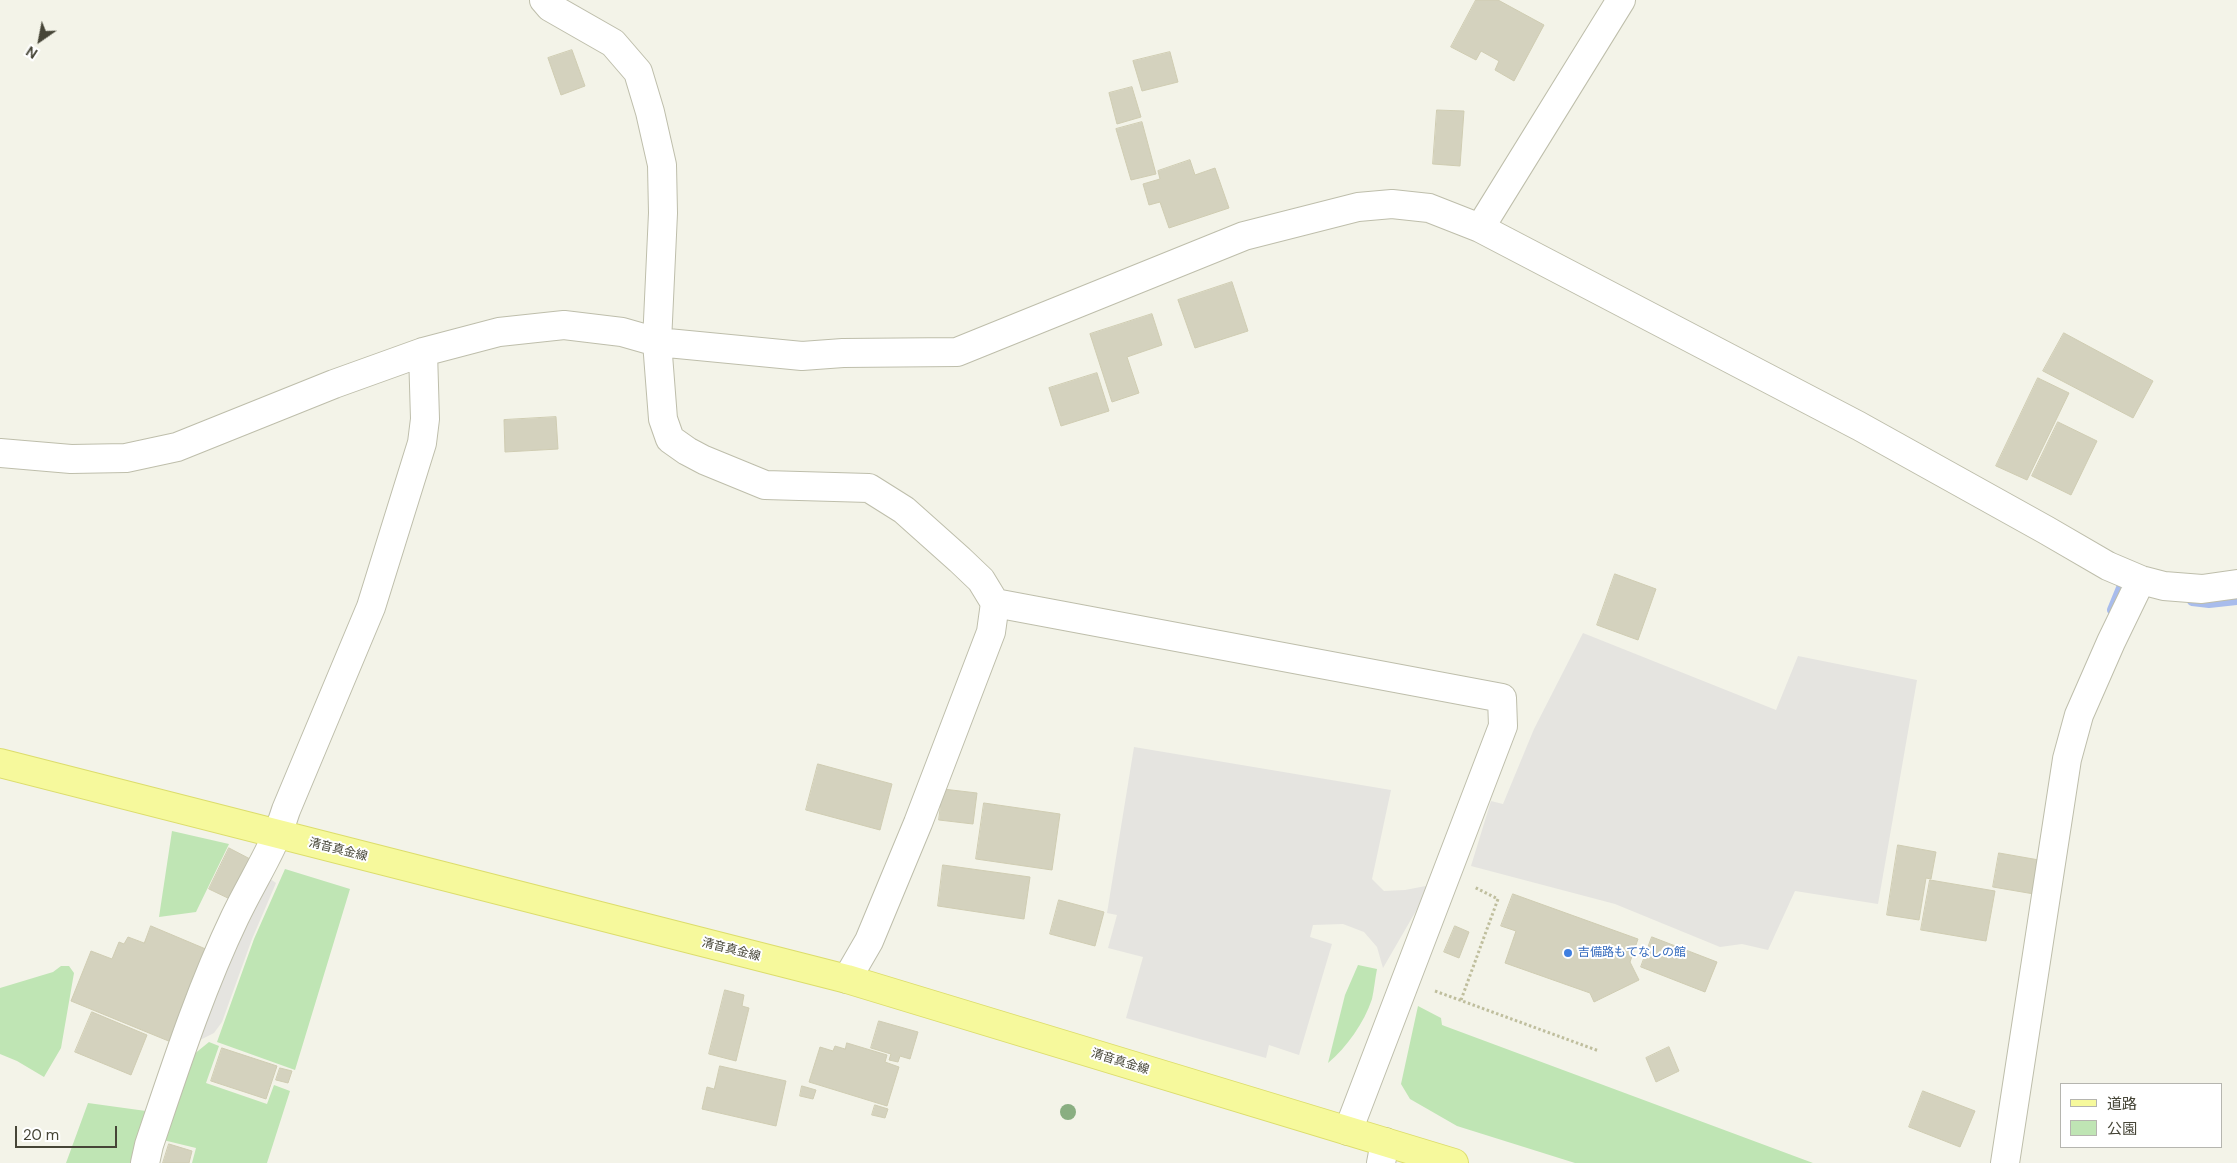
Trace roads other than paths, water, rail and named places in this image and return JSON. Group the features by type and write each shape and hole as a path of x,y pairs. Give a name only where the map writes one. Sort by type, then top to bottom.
{"main road":[{"name":"清音真金線","path":"0,763 847,979 1348,1131 1383,1153 1454,1163"}],"street":[{"path":"544,0 550,7 613,43 638,72 662,165 663,213 657,342 663,419 670,439 704,460 765,485 869,488 904,510 981,580 995,602 991,632 918,823 870,941 847,979"},
{"path":"1480,228 1621,0"},
{"path":"0,453 71,459 126,458 177,447 334,384 423,352 499,332 564,325 622,332 657,342 802,356 843,353 957,352 1244,236 1358,207 1392,204 1429,208 1480,228 1859,426 2108,566 2141,580 2164,586 2202,589 2237,584"},
{"path":"145,1163 149,1145 192,1019 235,916 278,835 286,810 371,607 422,443 425,418 423,352"},
{"path":"2005,1163 2066,759 2079,715 2110,642 2141,580"},
{"path":"995,602 1502,698 1504,726 1348,1131"}],"waterway":[{"path":"2112,610 2121,588 2124,589"},
{"path":"2192,601 2209,603 2237,600"}],"place":[{"name":"吉備路もてなしの館","path":"1568,953"}]}
